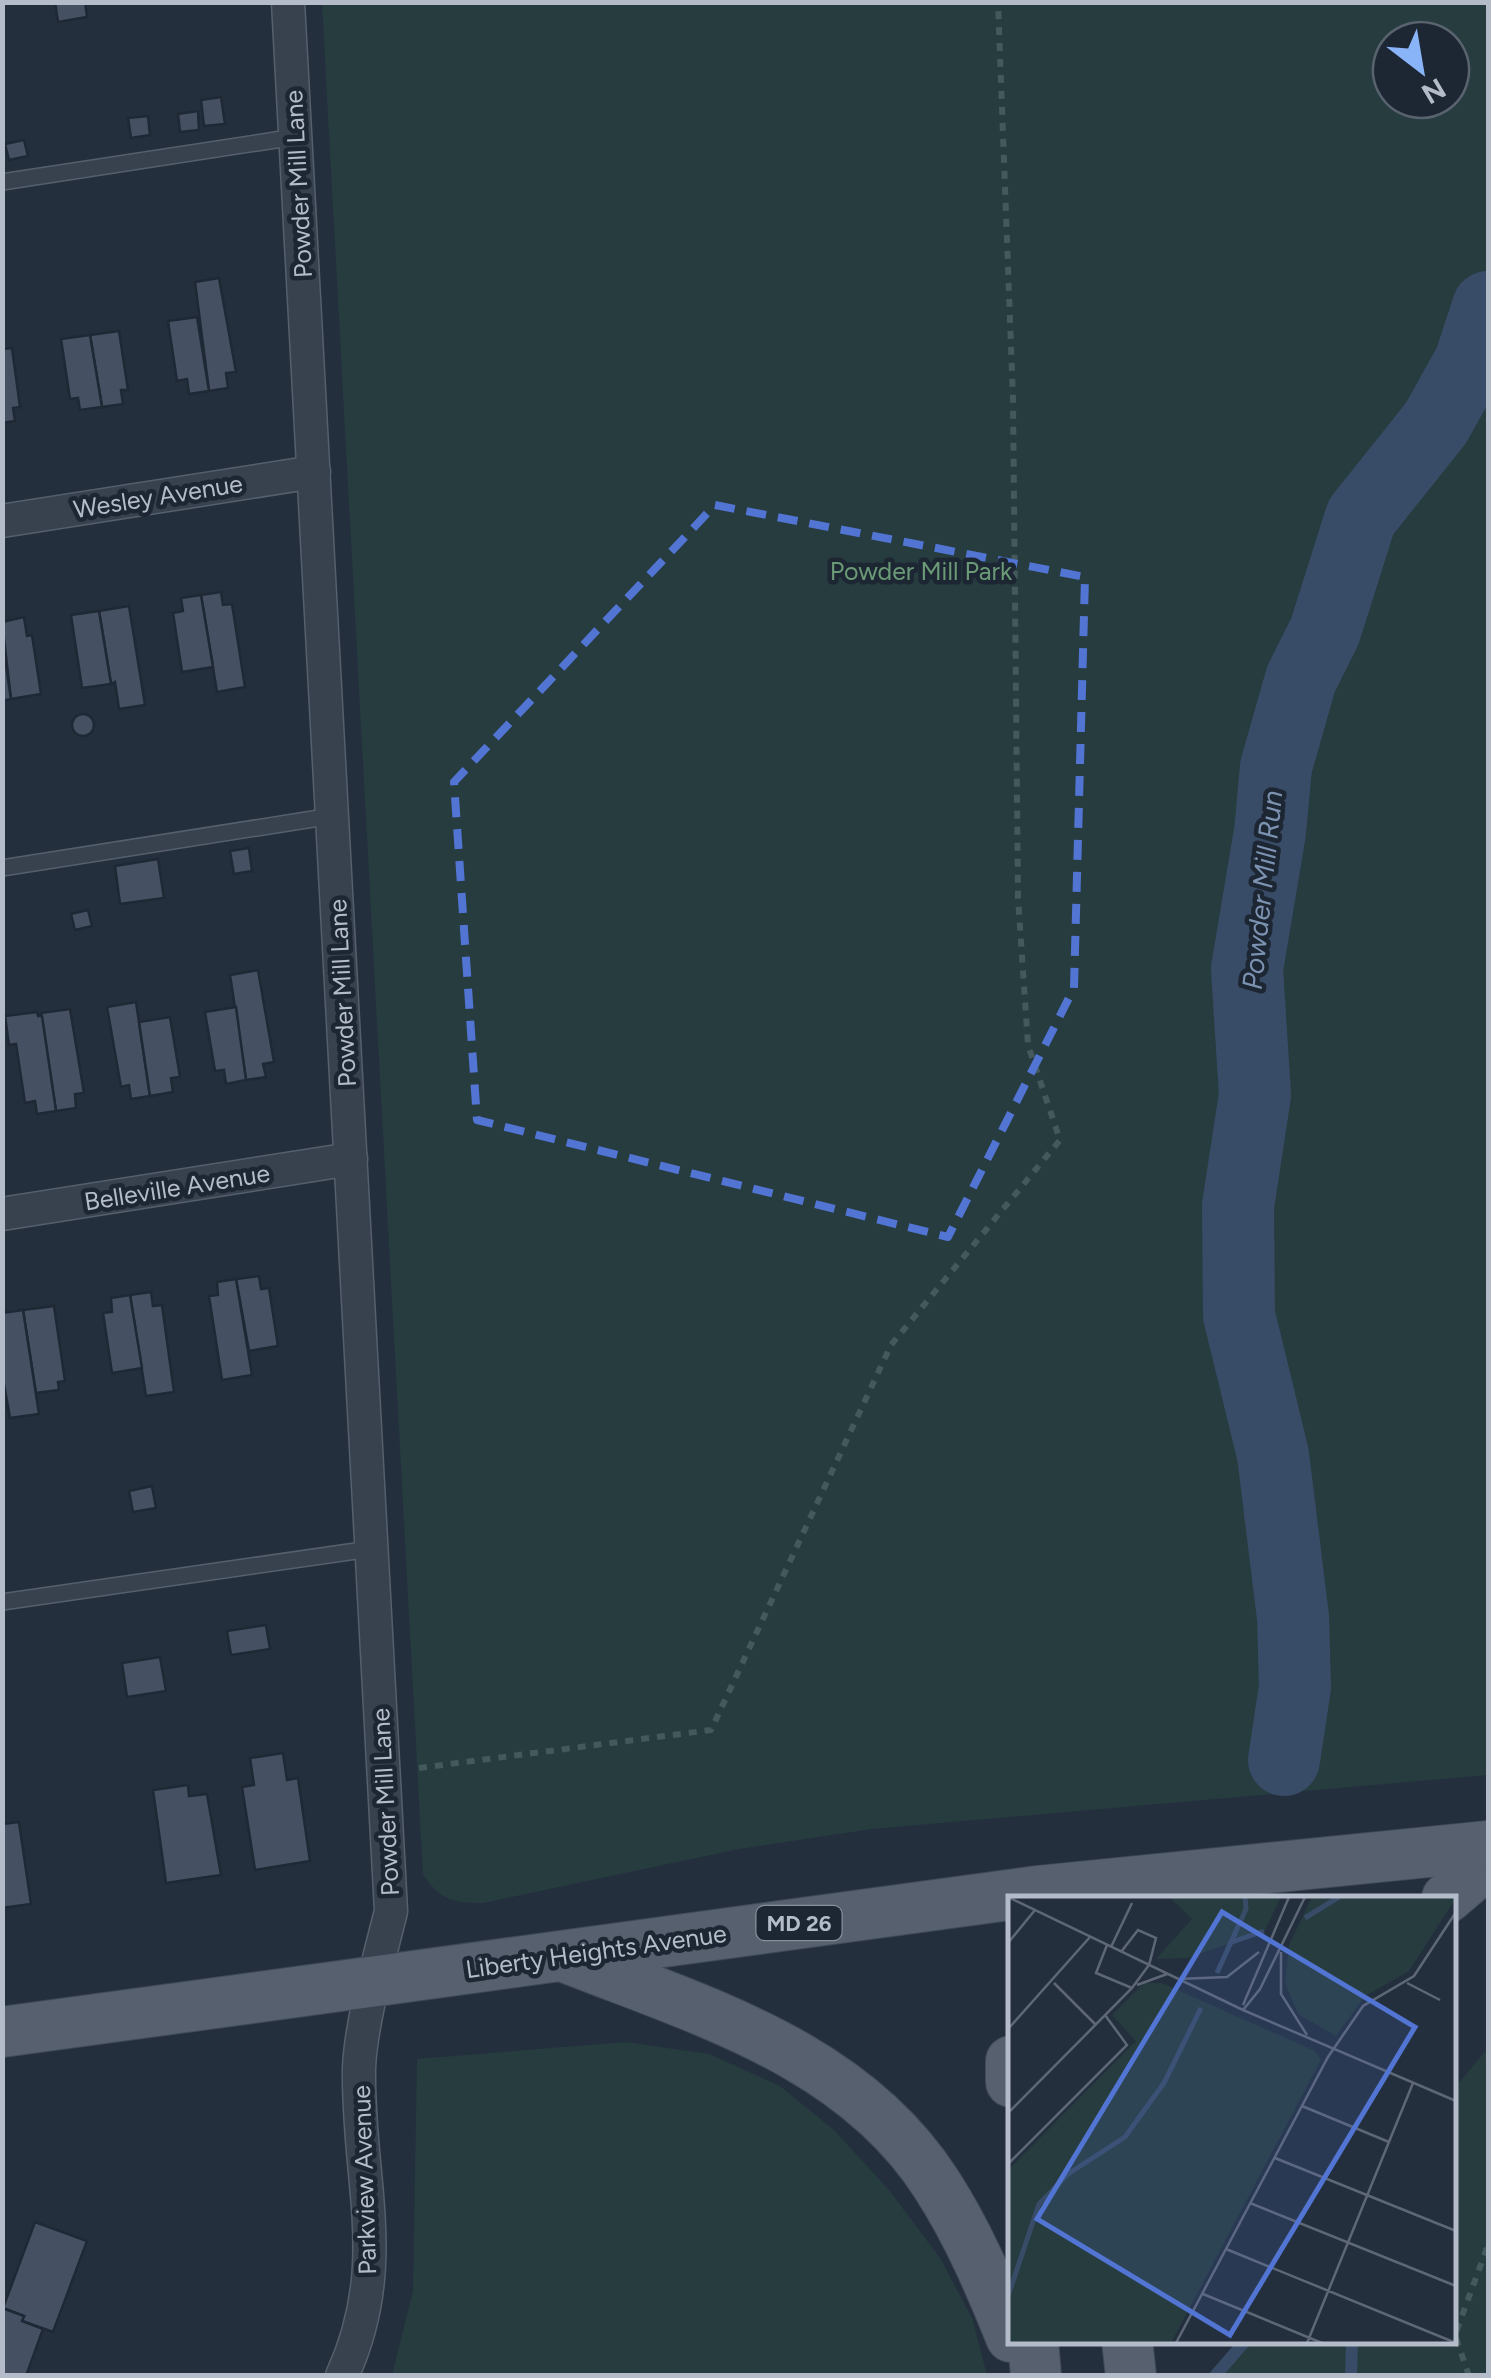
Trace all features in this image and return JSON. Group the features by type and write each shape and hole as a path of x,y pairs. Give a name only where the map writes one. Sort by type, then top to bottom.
{"main road":[{"name":"Liberty Heights Avenue","path":"1039,1896 1488,1846"},
{"path":"1448,1896 1488,1864"},
{"name":"Liberty Heights Avenue","path":"2,2032 560,1955 1008,1900"},
{"path":"560,1955 738,2025 788,2048 833,2076 900,2137 936,2184 986,2276 1008,2329"},
{"path":"1014,2343 1027,2376"},
{"path":"1033,2343 1036,2376"},
{"path":"1128,2343 1130,2376"}],"street":[{"name":"Powder Mill Lane","path":"288,2 391,1910 374,1981"},
{"name":"Wesley Avenue","path":"2,521 314,472"},
{"name":"Belleville Avenue","path":"2,1214 350,1160"},
{"name":"Parkview Avenue","path":"342,2376 362,2323 370,2278 359,2066 374,1981"}],"lane":[{"path":"2,182 296,137"},
{"path":"2,868 332,816"},
{"path":"2,1602 370,1550"}],"path":[{"path":"383,1772 712,1730 891,1344 1060,1140 1028,1044 1018,897 1013,399 998,2"},
{"path":"1456,2329 1488,2245"},
{"path":"1456,2340 1469,2376"}],"highlighted area":[{"path":"715,505 1085,577 1074,988 948,1237 477,1120 454,782"}],"green space":[{"name":"Powder Mill Park","path":"322,3 1488,3 1488,1775 872,1829 739,1849 483,1903 448,1898 435,1890 423,1874"},
{"path":"626,2042 709,2054 780,2086 834,2130 889,2190 940,2258 972,2318 987,2375 392,2375 413,2291 417,2059"},
{"path":"1488,2048 1488,2375 1210,2375 1238,2343 1456,2343 1456,2087"}],"building":[{"path":"55,2 85,2 87,17 58,22"},
{"path":"221,97 225,124 204,126 201,100"},
{"path":"198,111 199,130 180,132 178,114"},
{"path":"148,116 150,135 131,138 128,118"},
{"path":"24,140 28,156 9,160 5,144"},
{"path":"219,278 236,372 226,373 228,388 209,391 195,282"},
{"path":"197,317 209,391 189,394 187,379 177,381 168,321"},
{"path":"119,331 128,390 121,390 123,404 102,407 90,335"},
{"path":"90,335 102,407 80,410 78,398 70,399 61,339"},
{"path":"12,348 20,407 13,408 15,421 2,423 2,349"},
{"path":"221,592 223,605 232,604 245,687 217,692 201,595"},
{"path":"201,595 213,667 182,672 173,613 183,611 181,598"},
{"path":"129,606 145,705 119,709 99,611"},
{"path":"99,611 111,684 82,688 71,615"},
{"path":"24,617 27,636 32,635 41,694 11,699 2,622"},
{"path":"2,638 11,699 2,701"},
{"path":"83,714 91,717 91,733 83,736 75,733 72,725 75,717"},
{"path":"249,848 252,871 234,874 230,851"},
{"path":"158,859 164,898 120,904 115,866"},
{"path":"88,910 92,926 75,930 71,914"},
{"path":"258,970 274,1062 263,1064 266,1077 246,1080 230,975"},
{"path":"136,1002 150,1096 131,1099 129,1085 121,1087 107,1007"},
{"path":"236,1007 246,1080 226,1084 224,1070 215,1071 205,1012"},
{"path":"70,1009 84,1093 75,1094 76,1108 56,1111 41,1013"},
{"path":"37,1012 42,1016 56,1111 37,1114 35,1101 25,1103 16,1044 9,1045 5,1016"},
{"path":"170,1017 180,1077 171,1078 173,1092 150,1096 139,1022"},
{"path":"259,1276 261,1289 269,1288 278,1346 249,1351 236,1279"},
{"path":"236,1279 252,1375 222,1380 209,1296 218,1295 217,1282"},
{"path":"151,1292 153,1306 162,1305 174,1392 146,1396 130,1295"},
{"path":"130,1295 142,1368 112,1373 103,1313 112,1312 111,1298"},
{"path":"54,1306 65,1381 58,1382 59,1390 36,1393 23,1310"},
{"path":"23,1310 39,1414 10,1418 2,1373 2,1313"},
{"path":"152,1486 156,1508 133,1512 129,1491"},
{"path":"266,1625 270,1649 231,1655 227,1631"},
{"path":"160,1657 166,1691 127,1697 122,1663"},
{"path":"283,1753 287,1780 298,1778 310,1861 255,1870 242,1787 254,1785 250,1758"},
{"path":"188,1785 189,1796 207,1794 221,1875 166,1883 153,1790"},
{"path":"19,1822 31,1904 2,1908 2,1824"},
{"path":"35,2222 87,2241 53,2332 22,2321 24,2316 3,2308"},
{"path":"2,2308 43,2329 26,2376 2,2376"}],"waterway":[{"name":"Powder Mill Run","path":"1284,1760 1295,1687 1293,1617 1273,1455 1239,1315 1238,1206 1255,1095 1247,969 1270,832 1276,767 1301,679 1325,631 1361,517 1436,423 1470,362 1488,307"},
{"path":"1215,2376 1243,2343"},
{"path":"1351,2376 1352,2343"}]}
